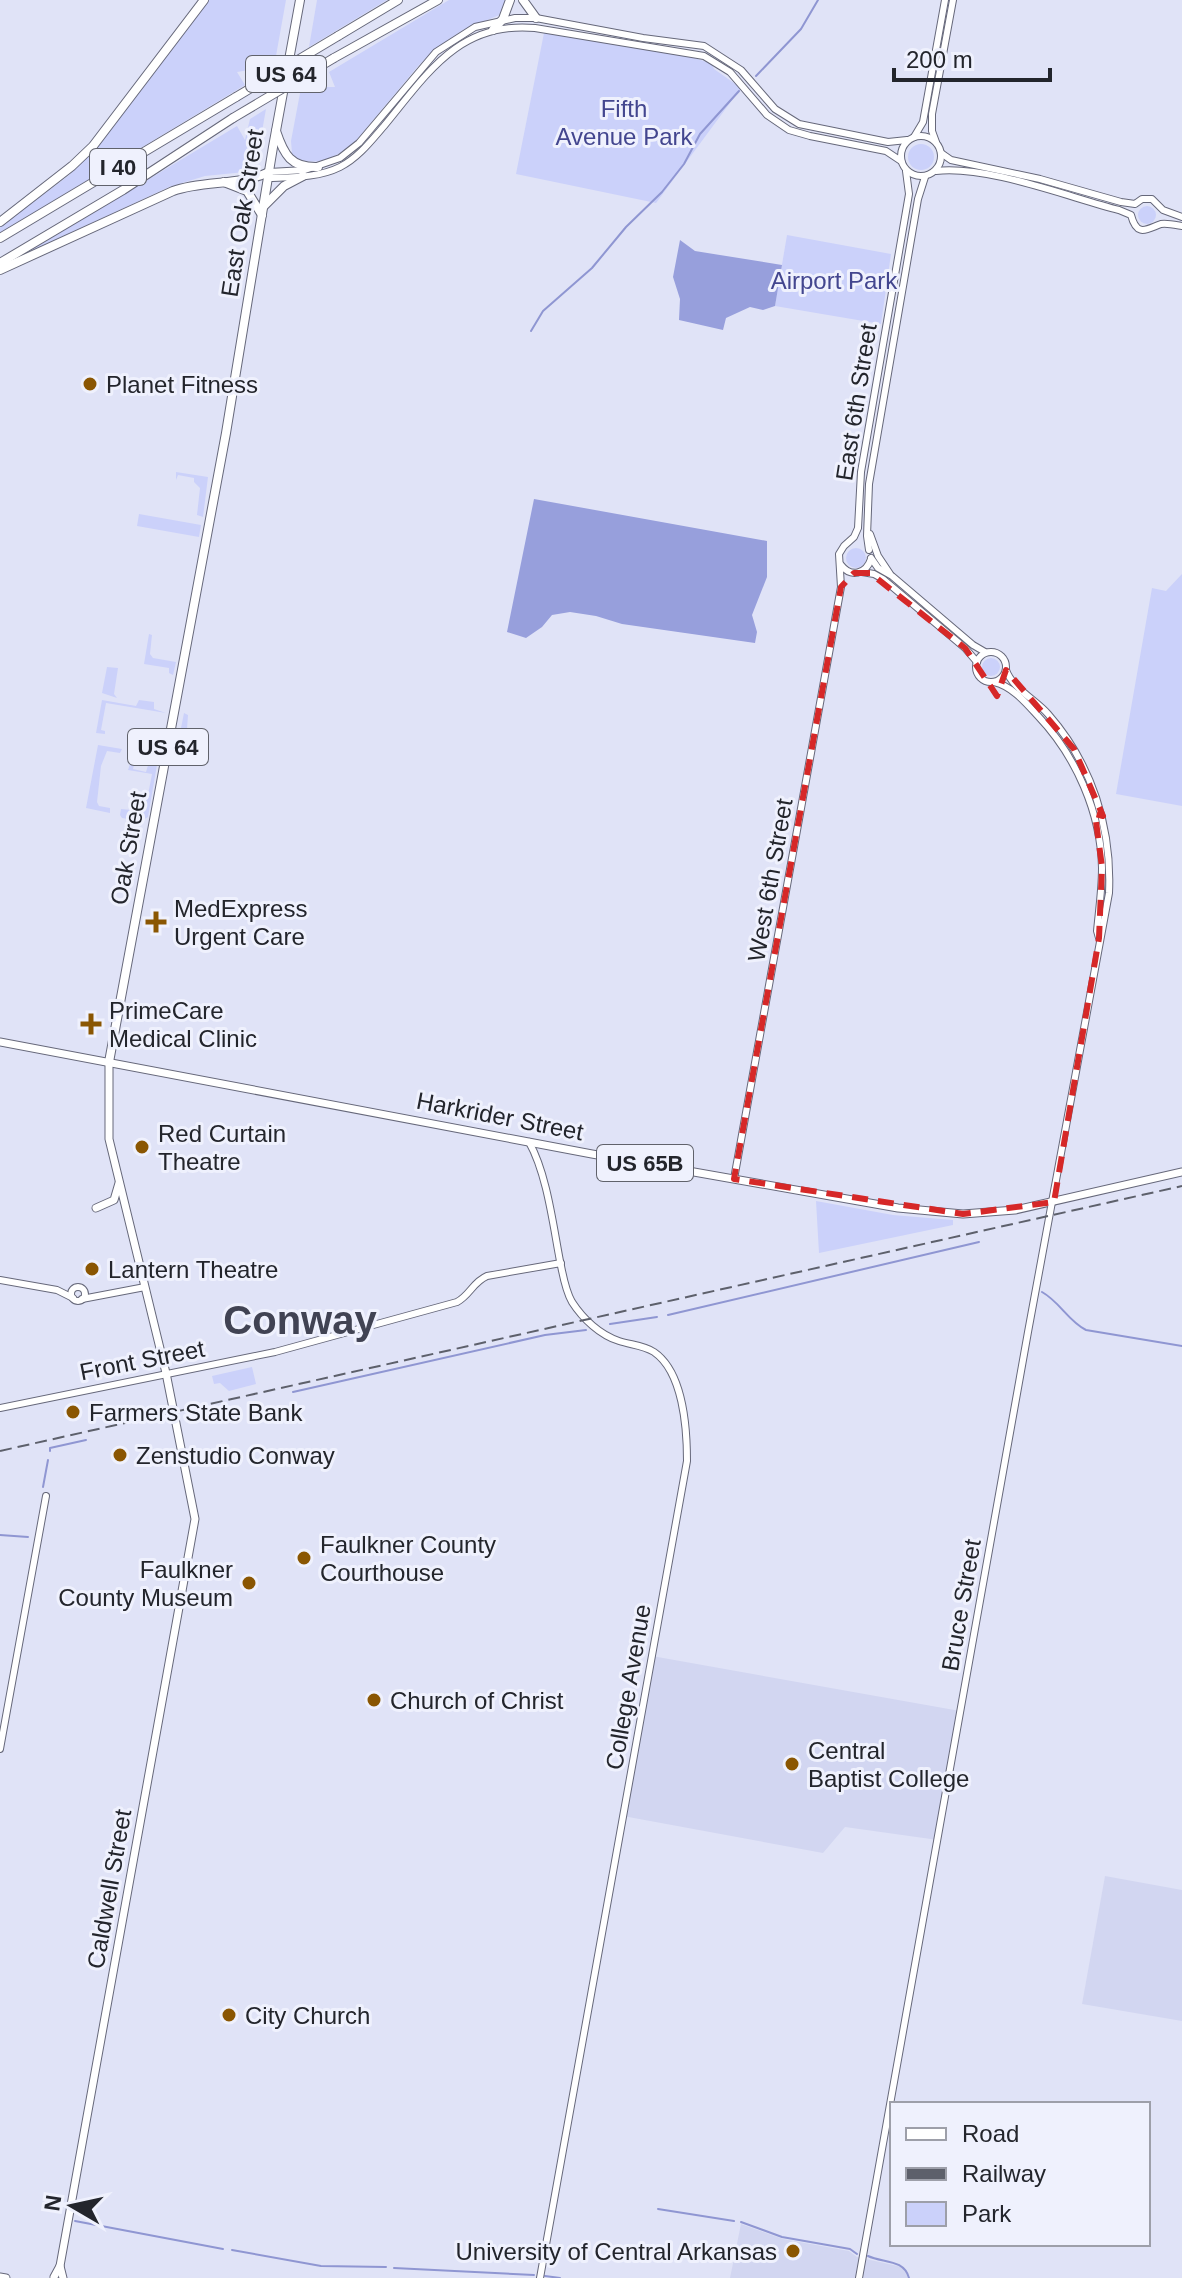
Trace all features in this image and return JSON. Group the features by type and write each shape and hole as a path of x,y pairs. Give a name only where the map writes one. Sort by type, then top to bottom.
{"highway":[{"path":"0,222 93,146 204,0"},
{"name":"East Oak Street","path":"226,433 300,0"},
{"name":"I 40","path":"0,238 398,0"},
{"name":"I 40","path":"0,263 123,190 233,118 438,0"},
{"path":"493,30 503,19 510,0"},
{"path":"523,0 536,18"},
{"path":"276,130 281,148 292,162 318,167"},
{"path":"0,270 187,186 268,175"},
{"path":"219,181 247,191 262,211 284,186 303,176"},
{"name":"Oak Street","path":"109,1062 226,433"}],"main road":[{"name":"Harkrider Street","path":"0,1042 529,1142 929,1212 991,1213 1054,1202 1182,1172"},
{"name":"Oak Street","path":"109,1062 108,1132 166,1373 195,1519"},
{"path":"96,1208 114,1200 120,1187 119,1177"},
{"name":"Caldwell Street","path":"53,2278 60,2266 195,1519"},
{"name":"Caldwell Street","path":"60,2266 63,2278"},
{"path":"0,2277 6,2278"},
{"path":"53,2278 63,2278"}],"street":[{"path":"945,0 923,122 901,152 906,171 925,177 949,169 1006,179 1131,215"},
{"path":"953,0 932,114 932,131 941,153 951,160 1135,204"},
{"path":"268,175 318,167 340,158 359,143 436,52 471,29 503,19 536,18 704,46 744,73 775,109 799,124 888,142 926,136 936,142"},
{"path":"268,175 303,176 335,170 357,156 444,56 471,38 493,30 532,27 697,54 730,72 763,111 786,128 810,136 886,151 901,161"},
{"path":"936,171 941,153"},
{"name":"East 6th Street","path":"848,542 858,528 861,472 909,194 906,171"},
{"name":"East 6th Street","path":"870,554 868,521 871,472 920,187 925,177"},
{"path":"1182,217 1163,210 1152,199 1142,199 1135,204 1131,215 1134,224 1142,230 1151,230 1160,225 1182,226"},
{"path":"1160,225 1163,210"},
{"path":"868,521 875,549 892,576"},
{"path":"848,542 860,542 870,554 878,568 892,576 973,645 985,652 1001,655 1006,670 1001,679 994,682 979,676 977,662 965,648 883,579 874,574 845,570 839,561 841,550 848,542"},
{"path":"862,572 869,566 870,554"},
{"name":"West 6th Street","path":"734,1179 841,587 839,561"},
{"path":"841,587 854,573"},
{"path":"977,662 985,652"},
{"name":"Bruce Street","path":"890,2102 1110,884 1103,816 1087,773 1064,734 1040,705 1010,680 1006,670"},
{"name":"Bruce Street","path":"994,682 1010,689 1042,720 1071,760 1087,793 1101,850 1099,938"},
{"path":"1087,793 1097,813 1103,816 1099,823 1101,850"},
{"name":"College Avenue","path":"529,1142 572,1302 600,1333 654,1352 668,1366 676,1379 680,1395 687,1461 540,2278"},
{"path":"536,1160 542,1150 551,1146"},
{"name":"Front Street","path":"0,1408 275,1352 457,1302 465,1297 476,1281 484,1278 561,1263"},
{"path":"0,1280 57,1290 79,1287 93,1298"},
{"path":"57,1290 82,1299 145,1287"},
{"path":"73,1289 73,1298"},
{"path":"82,1299 84,1291"},
{"path":"0,1749 46,1496"},
{"name":"Bruce Street","path":"859,2278 890,2104"}],"highlighted area":[{"path":"854,573 870,573 965,648 997,696 1006,670 1074,749 1103,816 1095,814 1102,867 1099,938 1054,1202 963,1214 734,1179 841,587"}],"shaded area":[{"path":"680,240 695,251 782,265 775,306 763,310 750,307 726,318 723,330 679,320 680,299 673,277"},
{"path":"534,499 767,541 767,577 752,615 757,632 755,643 622,624 570,612 552,615 526,638 507,632"},
{"name":"Central Baptist College","path":"652,1656 960,1711 938,1840 845,1827 823,1853 623,1816"},
{"path":"1105,1876 1182,1890 1182,2021 1082,2004"},
{"name":"University of Central Arkansas","path":"741,2224 783,2239 849,2251 857,2257 902,2267 908,2278 730,2278"}],"green space":[{"path":"209,0 286,0 274,67 256,78 249,70 237,72 245,85 0,233 0,227 68,176 97,148"},
{"path":"317,0 387,0 309,47"},
{"path":"449,0 508,0 502,14 463,30 439,46 346,149 330,158 315,161 288,156 292,153 291,141 301,88 315,80 320,87 335,87 329,72"},
{"name":"Fifth Avenue Park","path":"544,33 695,58 712,64 714,69 741,88 656,203 516,174"},
{"path":"266,109 255,171 205,176 169,187 23,255 237,126 245,140 250,119"},
{"path":"921,144 930,148 934,157 930,166 921,170 912,166 908,157 912,148"},
{"path":"1143,206 1151,206 1156,215 1154,222 1143,224 1138,219 1138,211"},
{"name":"Airport Park","path":"787,235 891,254 881,324 775,306"},
{"path":"176,472 208,477 203,517 197,515 200,488 194,478 178,475 176,480"},
{"path":"139,514 201,525 199,537 137,526"},
{"path":"856,548 863,551 866,558 863,565 856,568 849,565 846,558 849,551"},
{"path":"1182,574 1182,806 1116,794 1152,588 1166,591"},
{"path":"149,634 152,635 150,654 153,658 176,662 173,675 169,673 169,668 144,664"},
{"path":"987,658 995,658 1000,667 998,674 987,676 982,671 982,663"},
{"path":"107,667 118,668 114,694 117,698 102,693"},
{"path":"102,700 136,706 139,700 154,702 154,709 166,713 106,703 101,730 105,734 96,733"},
{"path":"184,713 188,715 187,729 204,733 203,745 182,740 180,733"},
{"path":"98,745 122,749 120,753 107,751 101,766 97,802 99,806 110,808 110,813 86,808"},
{"path":"132,750 154,754 158,759 148,817 141,821 120,815 121,809 132,810 134,798 147,800 152,774 128,770 130,764 134,765 133,769 146,772 149,762 148,756 136,754 135,759 132,758"},
{"path":"816,1201 893,1215 953,1220 953,1225 819,1253"},
{"path":"252,1367 256,1384 229,1391 220,1383 214,1384 212,1376"}],"waterway":[{"path":"756,76 801,29 818,0"},
{"path":"531,331 543,311 592,268 626,227 662,192 684,164 700,134 739,91"},
{"path":"668,1315 979,1242"},
{"path":"1042,1292 1086,1330 1182,1346"},
{"path":"610,1324 657,1317"},
{"path":"293,1392 545,1335 586,1330"},
{"path":"50,1451 50,1448 86,1440"},
{"path":"43,1487 48,1460"},
{"path":"0,1535 28,1537"},
{"path":"658,2209 734,2221"},
{"path":"75,2221 223,2249"},
{"path":"741,2222 782,2237 850,2249 857,2254"},
{"path":"232,2250 321,2266 386,2267"},
{"path":"868,2256 898,2265 909,2278"},
{"path":"394,2268 534,2275"},
{"path":"545,2276 560,2278"}],"railway":[{"path":"0,1451 1182,1186"}],"place":[{"name":"Planet Fitness","path":"90,384"},
{"name":"MedExpress Urgent Care","path":"156,922"},
{"name":"PrimeCare Medical Clinic","path":"91,1024"},
{"name":"Red Curtain Theatre","path":"142,1147"},
{"name":"Lantern Theatre","path":"92,1269"},
{"name":"Farmers State Bank","path":"73,1412"},
{"name":"Zenstudio Conway","path":"120,1455"},
{"name":"Faulkner County Courthouse","path":"304,1558"},
{"name":"Faulkner County Museum","path":"249,1583"},
{"name":"Church of Christ","path":"374,1700"},
{"name":"Central Baptist College","path":"792,1764"},
{"name":"City Church","path":"229,2015"},
{"name":"University of Central Arkansas","path":"793,2251"}],"district":[{"name":"Conway","path":"300,1320"}]}
